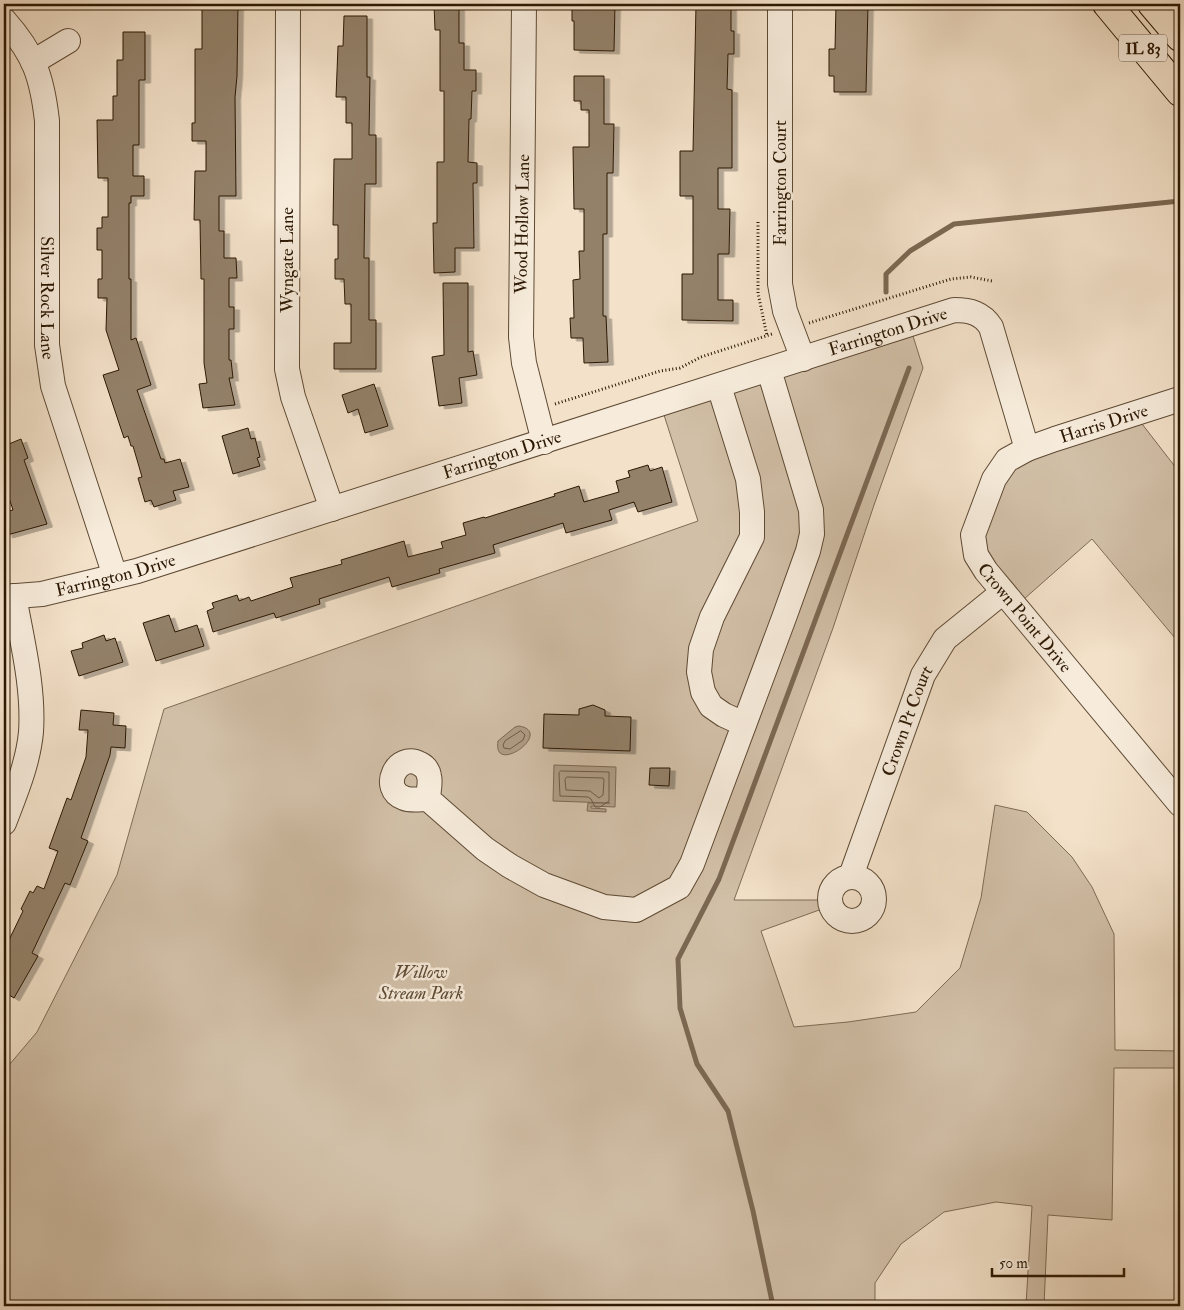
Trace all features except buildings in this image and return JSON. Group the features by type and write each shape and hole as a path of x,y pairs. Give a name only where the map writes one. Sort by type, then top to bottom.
{"main road":[{"name":"IL 83","path":"1107,4 1180,92"},
{"name":"IL 83","path":"1152,4 1180,37"}],"street":[{"name":"Wyngate Lane","path":"288,4 287,369 293,397 332,509"},
{"name":"Wood Hollow Lane","path":"524,4 521,337 524,363 544,442"},
{"name":"Farrington Court","path":"780,4 780,284 785,311 803,359"},
{"name":"Silver Rock Lane","path":"4,20 21,39 33,62 42,87 48,121 47,345 53,386 115,576"},
{"path":"33,62 68,41"},
{"name":"Farrington Drive","path":"9,597 42,594 137,571 954,310 968,310 979,314 987,320 991,327 1027,450"},
{"path":"428,799 485,849 510,866 538,882 580,899 604,906 636,910 678,887 692,864 804,562 812,534 811,510 769,370"},
{"path":"719,386 748,479 752,512 752,537 712,617 701,649 699,672 703,692 710,706 744,724"},
{"name":"Harris Drive","path":"1027,450 1055,438 1180,398"},
{"name":"Crown Point Drive","path":"1027,450 1007,460 994,479 973,536 976,555 986,571 1180,804"},
{"name":"Crown Pt Court","path":"851,876 924,675 945,639 1004,592"},
{"path":"4,823 22,775 31,733 31,694 9,597"}],"path":[{"path":"536,410 660,371 680,368 701,357 791,327 951,279 971,277 992,281"}],"green space":[{"name":"Willow Stream Park","path":"913,336 923,368 833,628 734,900 820,900 822,909 761,931 794,1027 848,1022 916,1012 960,968 981,898 995,805 1027,812 1072,857 1092,887 1114,934 1115,1050 1180,1051 1180,1068 1114,1068 1112,1220 1048,1215 1044,1306 1026,1305 1032,1206 996,1202 944,1212 901,1244 875,1283 875,1306 4,1306 4,1071 37,1032 117,875 164,709 698,521 664,415"},
{"path":"1139,420 1180,473 1180,644 1092,539 1024,599 989,558 982,530 1014,464"}],"water":[{"path":"519,726 528,730 530,736 527,743 512,754 504,755 499,751 498,741 515,727"},
{"path":"554,765 616,767 615,807 591,806 591,808 606,809 606,812 587,811 588,803 610,803 553,801"}],"waterway":[{"path":"886,292 886,274 910,251 954,224 1180,201"},
{"path":"773,1306 753,1211 728,1111 697,1064 680,1008 678,959 719,879 909,368"}]}
